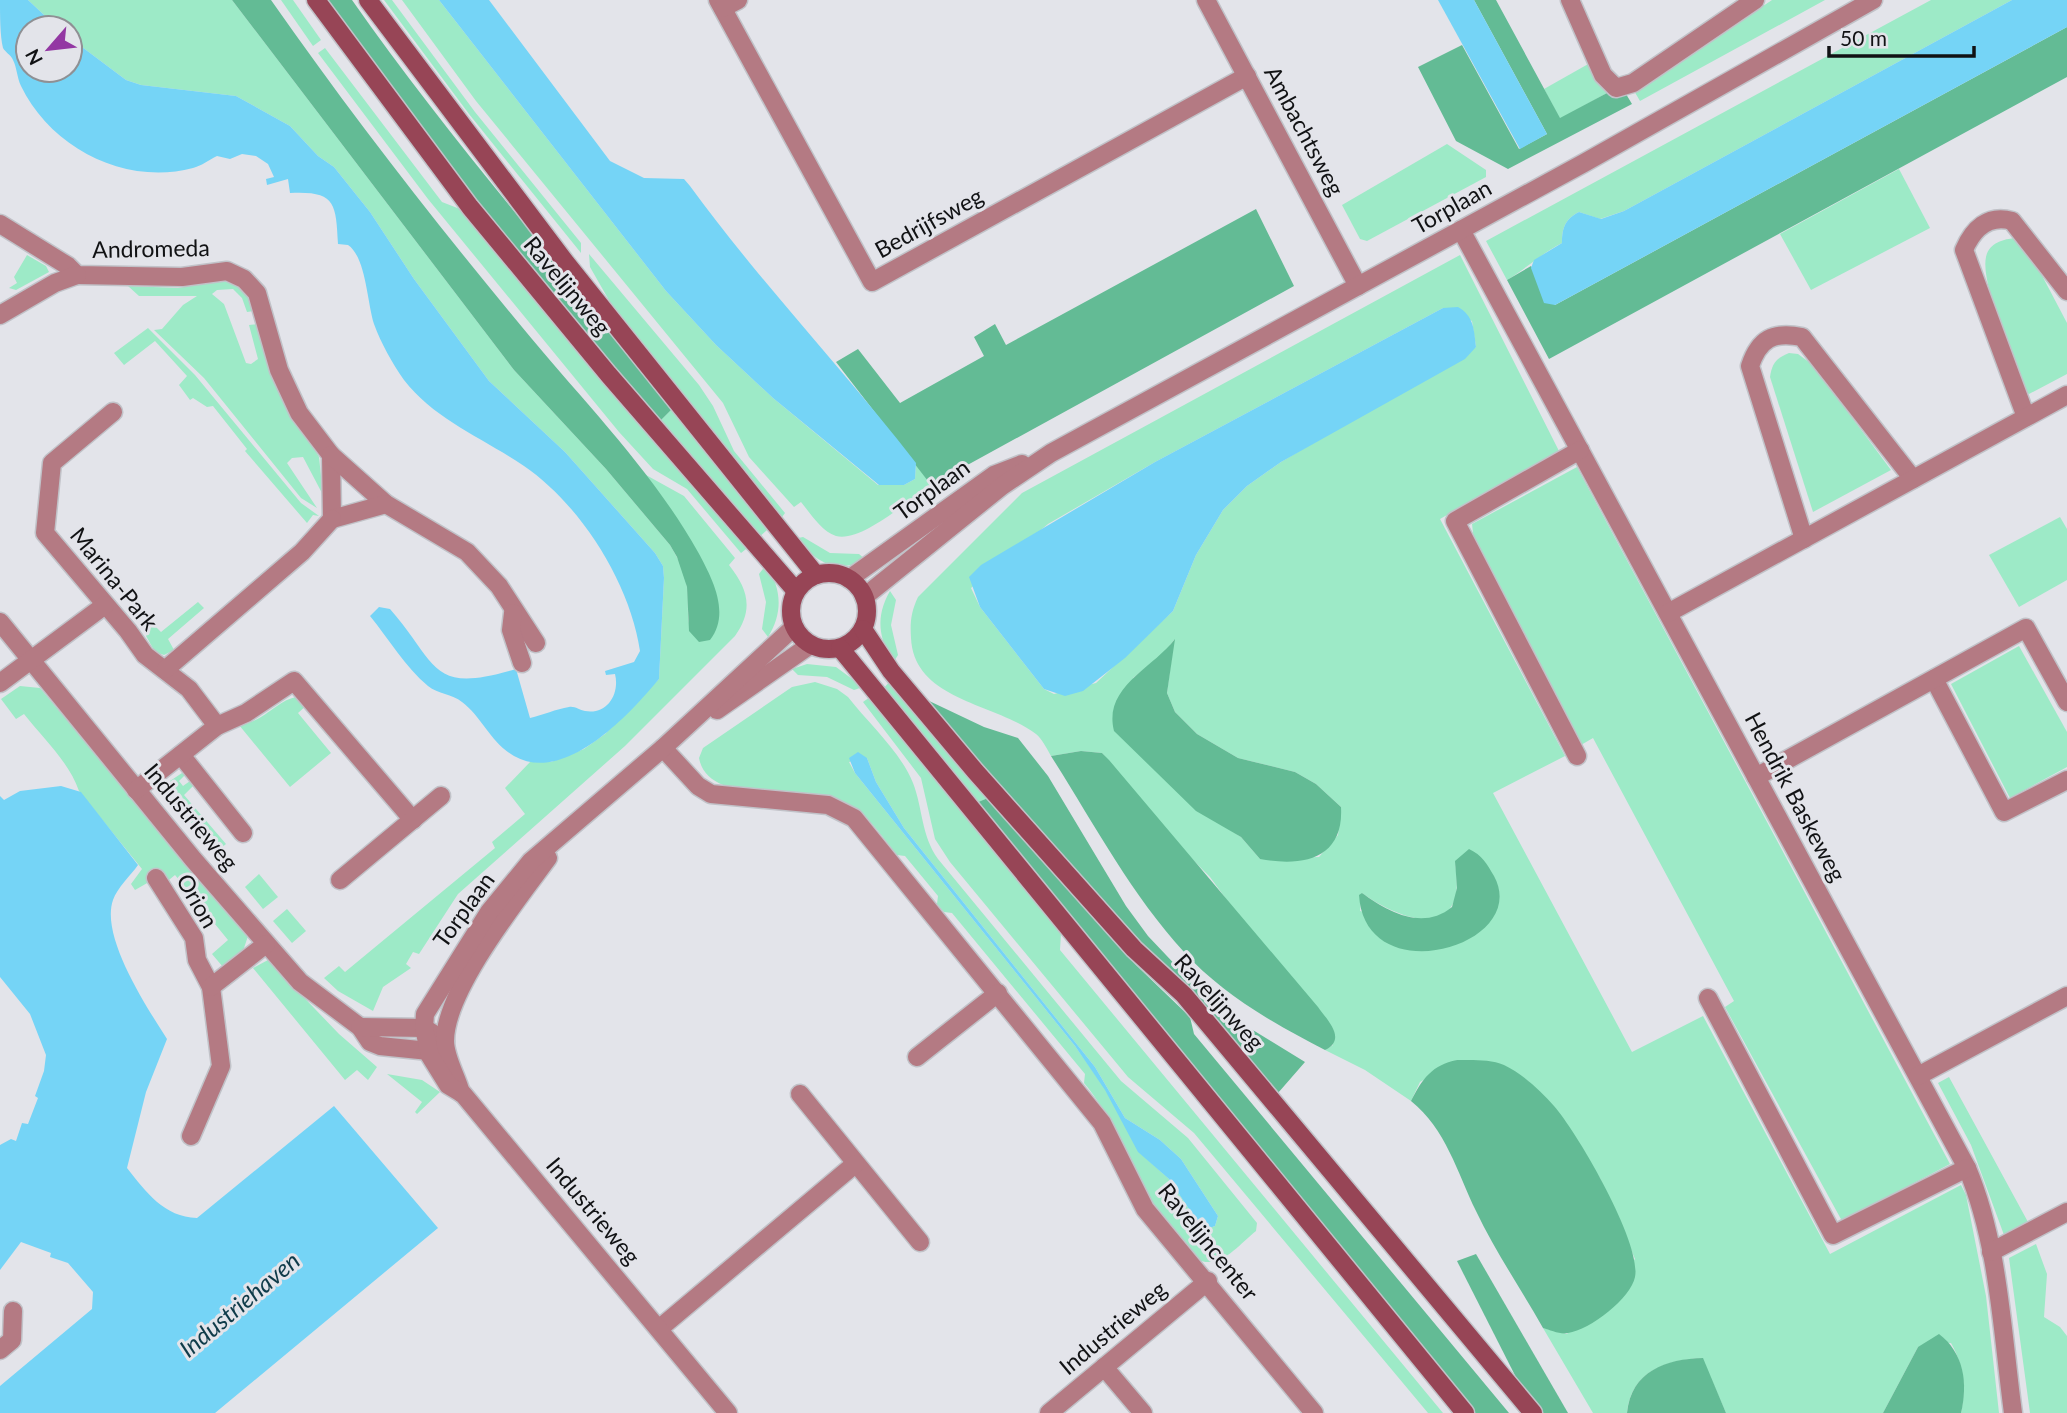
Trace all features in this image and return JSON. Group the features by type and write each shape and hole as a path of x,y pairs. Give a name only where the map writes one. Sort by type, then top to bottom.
{"main road":[{"name":"Ravelijnweg","path":"316,0 470,207 608,374 796,591"},
{"name":"Ravelijnweg","path":"368,0 566,263 720,459 816,575"},
{"path":"827,573 849,579 864,597 866,619 863,629 840,648 820,649 810,645 794,627 790,609 796,591 816,575 827,573"},
{"name":"Ravelijnweg","path":"863,629 891,671 967,761 1134,949 1184,995 1533,1413"},
{"path":"840,648 1465,1413"}],"street":[{"name":"Ambachtsweg","path":"1206,0 1358,286"},
{"path":"1570,0 1603,75 1616,88 1633,83 1755,0"},
{"name":"Torplaan","path":"864,597 1002,486 1051,453 1584,163 1872,0"},
{"name":"Bedrijfsweg","path":"726,3 872,282 1247,76"},
{"path":"2026,417 1964,250 1970,236 1986,222 1999,217 2012,221 2067,291"},
{"name":"Andromeda","path":"0,223 68,266 77,275 182,277 227,271 244,279 257,293 279,370 299,413 331,456 386,504 467,552 499,586 513,613 536,643"},
{"name":"Hendrik Baskeweg","path":"1461,230 1967,1168 1982,1203 1992,1252 2012,1413"},
{"path":"0,315 55,283 77,275"},
{"path":"1804,538 1750,366 1755,351 1767,337 1786,334 1802,337 1913,479"},
{"path":"1668,613 2067,395"},
{"name":"Marina-Park","path":"113,412 52,463 45,533 145,655 189,689 217,726"},
{"path":"1577,757 1455,521 1580,450"},
{"name":"Torplaan","path":"849,579 994,475 1051,453"},
{"path":"331,456 332,519"},
{"path":"166,669 302,552 332,519 386,504"},
{"path":"0,683 105,605"},
{"name":"Andromeda","path":"513,613 511,630 522,663"},
{"name":"Industrieweg","path":"0,622 136,790 300,982 360,1027 370,1042 380,1046 429,1051"},
{"name":"Torplaan","path":"424,1028 425,1014 435,995 489,912 531,861 565,835 663,748 794,627"},
{"path":"1756,777 2026,628 2067,702"},
{"name":"Torplaan","path":"663,748 810,645"},
{"path":"1934,679 2004,812 2067,780"},
{"path":"136,790 217,726 246,713 294,681 413,820"},
{"name":"Ravelijncenter","path":"663,748 698,786 711,794 828,805 844,811 862,827 1102,1122 1145,1209 1208,1281 1314,1413"},
{"path":"181,755 243,833"},
{"path":"340,880 441,796"},
{"name":"Torplaan","path":"445,1041 453,1008 477,960 500,921 565,835"},
{"name":"Orion","path":"156,878 194,938 197,960 211,987 221,1066 191,1136"},
{"path":"211,987 266,944"},
{"path":"917,1057 999,993"},
{"path":"1918,1076 2067,996"},
{"path":"1708,998 1833,1235 1967,1168"},
{"path":"360,1027 424,1028 445,1041 429,1051"},
{"name":"Industrieweg","path":"424,1028 429,1051 448,1085 461,1093 660,1328 728,1413"},
{"name":"Industrieweg","path":"445,1041 461,1093"},
{"path":"800,1094 920,1242"},
{"path":"660,1328 855,1164"},
{"path":"1992,1252 2067,1212"},
{"name":"Industrieweg","path":"1049,1413 1208,1281"},
{"path":"0,1350 12,1340 13,1311"},
{"path":"1104,1367 1143,1413"}],"green space":[{"path":"28,0 232,0 514,370 606,469 670,545 685,576 689,623 699,641 681,525 646,475 684,496 735,558 729,565 741,582 746,608 745,617 735,636 625,746 458,894 419,954 413,952 406,964 411,968 383,987 373,1011 338,991 324,978 339,966 345,972 495,848 492,842 525,814 505,788 531,761 551,762 584,749 605,734 659,679 663,566 655,553 565,452 489,381 414,279 370,212 334,167 318,156 290,126 236,96 141,85 126,80 84,48 84,14 43,14"},
{"path":"232,0 271,0 425,207 660,493 698,552 713,584 719,619 710,640 699,642 689,631 687,587 670,545 606,469 514,370"},
{"path":"281,0 293,0 321,40 313,46"},
{"path":"320,0 352,0 429,104 672,409 658,423 479,210"},
{"path":"384,0 392,0 475,112 581,243 581,253 469,114"},
{"path":"402,0 439,0 666,291 716,345 773,398 878,485 904,485 915,479 916,463 931,485 872,527 846,536 836,536 826,530 801,502 794,507 749,457 723,403 476,101"},
{"path":"1474,0 1496,0 1560,118 1607,93 1616,96 1626,94 1632,104 1508,169 1456,141 1418,67 1462,45 1519,149 1547,134"},
{"path":"1772,0 1825,0 1640,101 1633,89 1640,89"},
{"path":"1931,0 2012,0 1624,211 1600,219 1579,212 1565,224 1562,243 1507,280 1486,241"},
{"path":"2067,27 2067,77 1549,359 1507,280 1531,266 1555,305"},
{"path":"325,48 442,202 465,211 750,546 741,553 687,489 653,469 619,432 428,199 318,53"},
{"path":"1590,63 1607,93 1560,119 1544,89"},
{"path":"1447,144 1486,170 1486,177 1367,241 1360,239 1342,205"},
{"path":"1899,169 1930,228 1811,290 1780,234"},
{"path":"1256,209 1294,286 931,485 836,362 858,349 900,403 984,356 974,337 995,324 1006,345"},
{"path":"2016,238 2028,249 2067,323 2067,374 2029,394 1993,304 1986,269 1986,257 1990,248 2002,241"},
{"path":"589,254 699,385 713,406 734,451 785,513 780,520 618,316 590,267"},
{"path":"27,255 46,266 49,272 16,290 9,288 17,283 14,277"},
{"path":"1460,255 1559,451 1440,519 1565,756 1493,793 1632,1052 1703,1016 1830,1254 1961,1185 1966,1195 1986,1296 1999,1413 1961,1413 1963,1377 1951,1343 1918,1347 1883,1413 1726,1413 1702,1358 1664,1365 1652,1371 1635,1387 1627,1413 1593,1413 1543,1328 1567,1334 1635,1259 1600,1178 1528,1081 1503,1065 1457,1060 1420,1082 1411,1101 1365,1070 1325,1050 1333,1045 1210,877 1181,848 1102,753 1081,751 1051,756 1036,734 941,688 926,675 916,659 911,627 912,612 918,597 1022,493","holes":["1443,308 1472,321 1476,347 1281,462 1247,486 1223,510 1196,555 1173,611 1096,683 1054,694 1044,689 980,607 971,588 1048,524 1155,462","1174,640 1167,693 1175,712 1197,734 1238,758 1295,772 1316,784 1341,807 1338,835 1319,857 1260,859 1241,837 1224,826 1133,678 1164,653","1455,861 1468,938 1360,911 1362,893 1385,907 1414,918 1440,916 1450,909 1456,895"]},
{"path":"221,281 239,286 247,293 252,304 254,311 247,312 242,298 233,289 217,290 212,294 224,304 246,363 251,364 258,359 249,325 257,324 272,374 319,457 323,495 303,457 292,458 287,463 317,508 301,498 204,378 154,330 162,329 183,305 197,296 139,296 128,286 178,288"},
{"path":"148,328 195,375 301,503 319,516 313,515 307,523 245,451 247,449 213,406 207,407 193,398 190,400 179,385 187,376 155,341 124,365 114,353"},
{"path":"1789,353 1798,354 1813,365 1891,470 1813,512 1770,377 1775,362"},
{"path":"672,409 767,530 758,538 658,423"},
{"path":"1577,467 1950,1164 1842,1221 1725,1007 1734,1001 1593,738 1581,745 1475,550 1472,524"},
{"path":"2060,517 2067,529 2067,580 2019,607 1989,555"},
{"path":"803,537 830,553 859,554 866,560 845,566 827,564 805,547 798,538"},
{"path":"766,565 775,583 779,601 776,619 768,637 762,629 766,602 759,574"},
{"path":"890,591 896,600 891,625 898,655 893,663 881,627 882,610"},
{"path":"198,602 204,608 168,639 174,650 164,655 155,652 146,636 152,623 161,632"},
{"path":"1175,639 1167,693 1175,712 1197,734 1238,758 1295,772 1316,784 1341,807 1336,838 1318,856 1291,862 1260,859 1241,837 1196,811 1114,731 1113,716 1122,690"},
{"path":"2019,646 2067,732 2067,767 2010,798 1951,684"},
{"path":"807,664 836,667 863,687 854,690 827,677 798,675 792,669"},
{"path":"891,680 990,797 976,803 883,689"},
{"path":"815,682 837,689 848,697 907,771 916,793 928,841 938,859 1121,1081 1188,1138 1257,1223 1256,1231 1228,1255 1213,1262 1196,1259 1165,1223 1145,1194 1109,1119 1084,1083 1085,1074 952,913 944,912 937,904 938,896 905,856 897,855 859,812 844,802 828,798 739,790 720,784 706,774 699,758 703,748 792,687","holes":["867,758 876,782 904,828 1095,1067 1125,1118 1160,1140 1181,1159 1218,1216 1215,1226 1207,1229 1201,1227 1169,1179 1139,1152 1106,1090 1075,1046 855,773 849,762"]},
{"path":"20,686 40,688 248,936 243,951 223,967 212,954 228,940 175,875 164,884 149,882 135,890 131,884 142,869 79,791 69,770 47,741 24,714 16,719 1,699"},
{"path":"297,697 307,705 298,713 331,753 290,787 239,725 256,720 283,702"},
{"path":"870,697 1061,933 1060,950 1443,1413 1428,1413 1194,1133 1128,1077 950,862 935,839 921,778 863,702"},
{"path":"925,699 984,727 1018,738 1048,776 1126,906 1148,936 1202,993 1243,1024 1305,1062 1278,1093 1002,788"},
{"path":"1081,751 1102,753 1109,760 1318,1007 1335,1035 1331,1046 1325,1050 1287,1030 1232,995 1199,967 1165,930 1113,857 1051,756"},
{"path":"182,773 185,775 179,781 183,786 190,781 194,785 184,795 226,844 216,852 161,787"},
{"path":"990,797 1136,965 1190,1017 1194,1034 1509,1413 1474,1413 976,803"},
{"path":"1469,849 1481,857 1494,876 1499,901 1490,922 1470,939 1443,949 1414,951 1388,944 1368,925 1359,895 1362,893 1394,912 1418,918 1429,918 1452,907 1457,888 1455,861"},
{"path":"259,874 278,897 263,909 245,887"},
{"path":"287,909 306,931 292,943 273,921"},
{"path":"268,960 339,1034 377,1067 368,1080 357,1070 345,1080 253,968"},
{"path":"1457,1060 1499,1063 1531,1083 1549,1100 1592,1163 1619,1215 1629,1240 1635,1277 1618,1303 1598,1320 1577,1331 1559,1333 1543,1328 1483,1226 1442,1138 1423,1112 1411,1101 1419,1086 1434,1069"},
{"path":"387,1074 422,1080 440,1092 417,1114 415,1112 422,1102"},
{"path":"1949,1077 2028,1222 2004,1235 1971,1145 1938,1083"},
{"path":"2036,1244 2047,1274 2044,1317 2060,1327 2067,1336 2067,1413 2030,1413 2009,1258"},
{"path":"1476,1254 1568,1413 1538,1413 1527,1399 1457,1261"},
{"path":"1939,1334 1954,1350 1962,1369 1964,1391 1961,1413 1883,1413 1918,1347"},
{"path":"1703,1358 1726,1413 1627,1413 1635,1387 1643,1377 1676,1361"}],"water":[{"path":"0,0 28,0 43,14 14,14 14,63 3,48"},
{"path":"439,0 489,0 610,161 644,178 684,179 745,257 916,463 915,479 904,485 879,485 773,398 716,345 666,291"},
{"path":"1438,0 1474,0 1547,134 1520,149"},
{"path":"2012,0 2067,0 2067,27 1555,305 1544,303 1531,268 1534,260 1562,243 1565,224 1574,215 1579,212 1601,219 1624,211"},
{"path":"84,48 126,80 141,85 236,96 290,126 318,156 334,167 370,212 414,279 489,381 565,452 655,553 663,566 659,679 631,710 595,742 575,754 554,761 534,762 514,756 499,744 462,702 432,689 420,679 370,616 379,607 390,609 428,659 439,670 451,676 488,676 516,669 530,718 569,707 585,711 600,710 610,702 616,689 615,674 606,675 605,671 634,662 640,651 626,599 614,573 600,548 565,502 524,466 460,428 430,406 404,380 387,353 374,324 359,259 348,245 338,244 336,218 330,202 316,194 290,193 288,179 267,185 266,179 274,177 268,164 256,156 242,154 230,159 217,156 193,168 167,172 142,172 93,157 51,128 34,108 21,86 84,84"},
{"path":"1458,307 1470,319 1475,335 1476,347 1465,359 1281,462 1247,486 1223,510 1196,555 1173,611 1125,658 1083,691 1065,696 1044,689 980,607 969,577 981,565 1155,462 1443,308"},
{"path":"858,752 867,758 876,782 904,828 1095,1067 1125,1118 1160,1140 1181,1159 1218,1216 1215,1226 1207,1229 1201,1227 1169,1179 1138,1152 1105,1090 1075,1046 855,773 849,758"},
{"name":"Industriehaven","path":"61,786 81,792 138,865 115,895 111,915 113,933 128,972 167,1039 146,1092 127,1168 141,1186 165,1208 185,1217 197,1218 334,1106 438,1228 215,1413 0,1413 0,1386 92,1309 93,1292 68,1263 50,1257 51,1253 21,1242 0,1270 0,1145 11,1139 16,1141 22,1123 28,1124 38,1098 35,1096 44,1071 46,1055 30,1014 0,977 0,796 4,800 20,791"}]}
